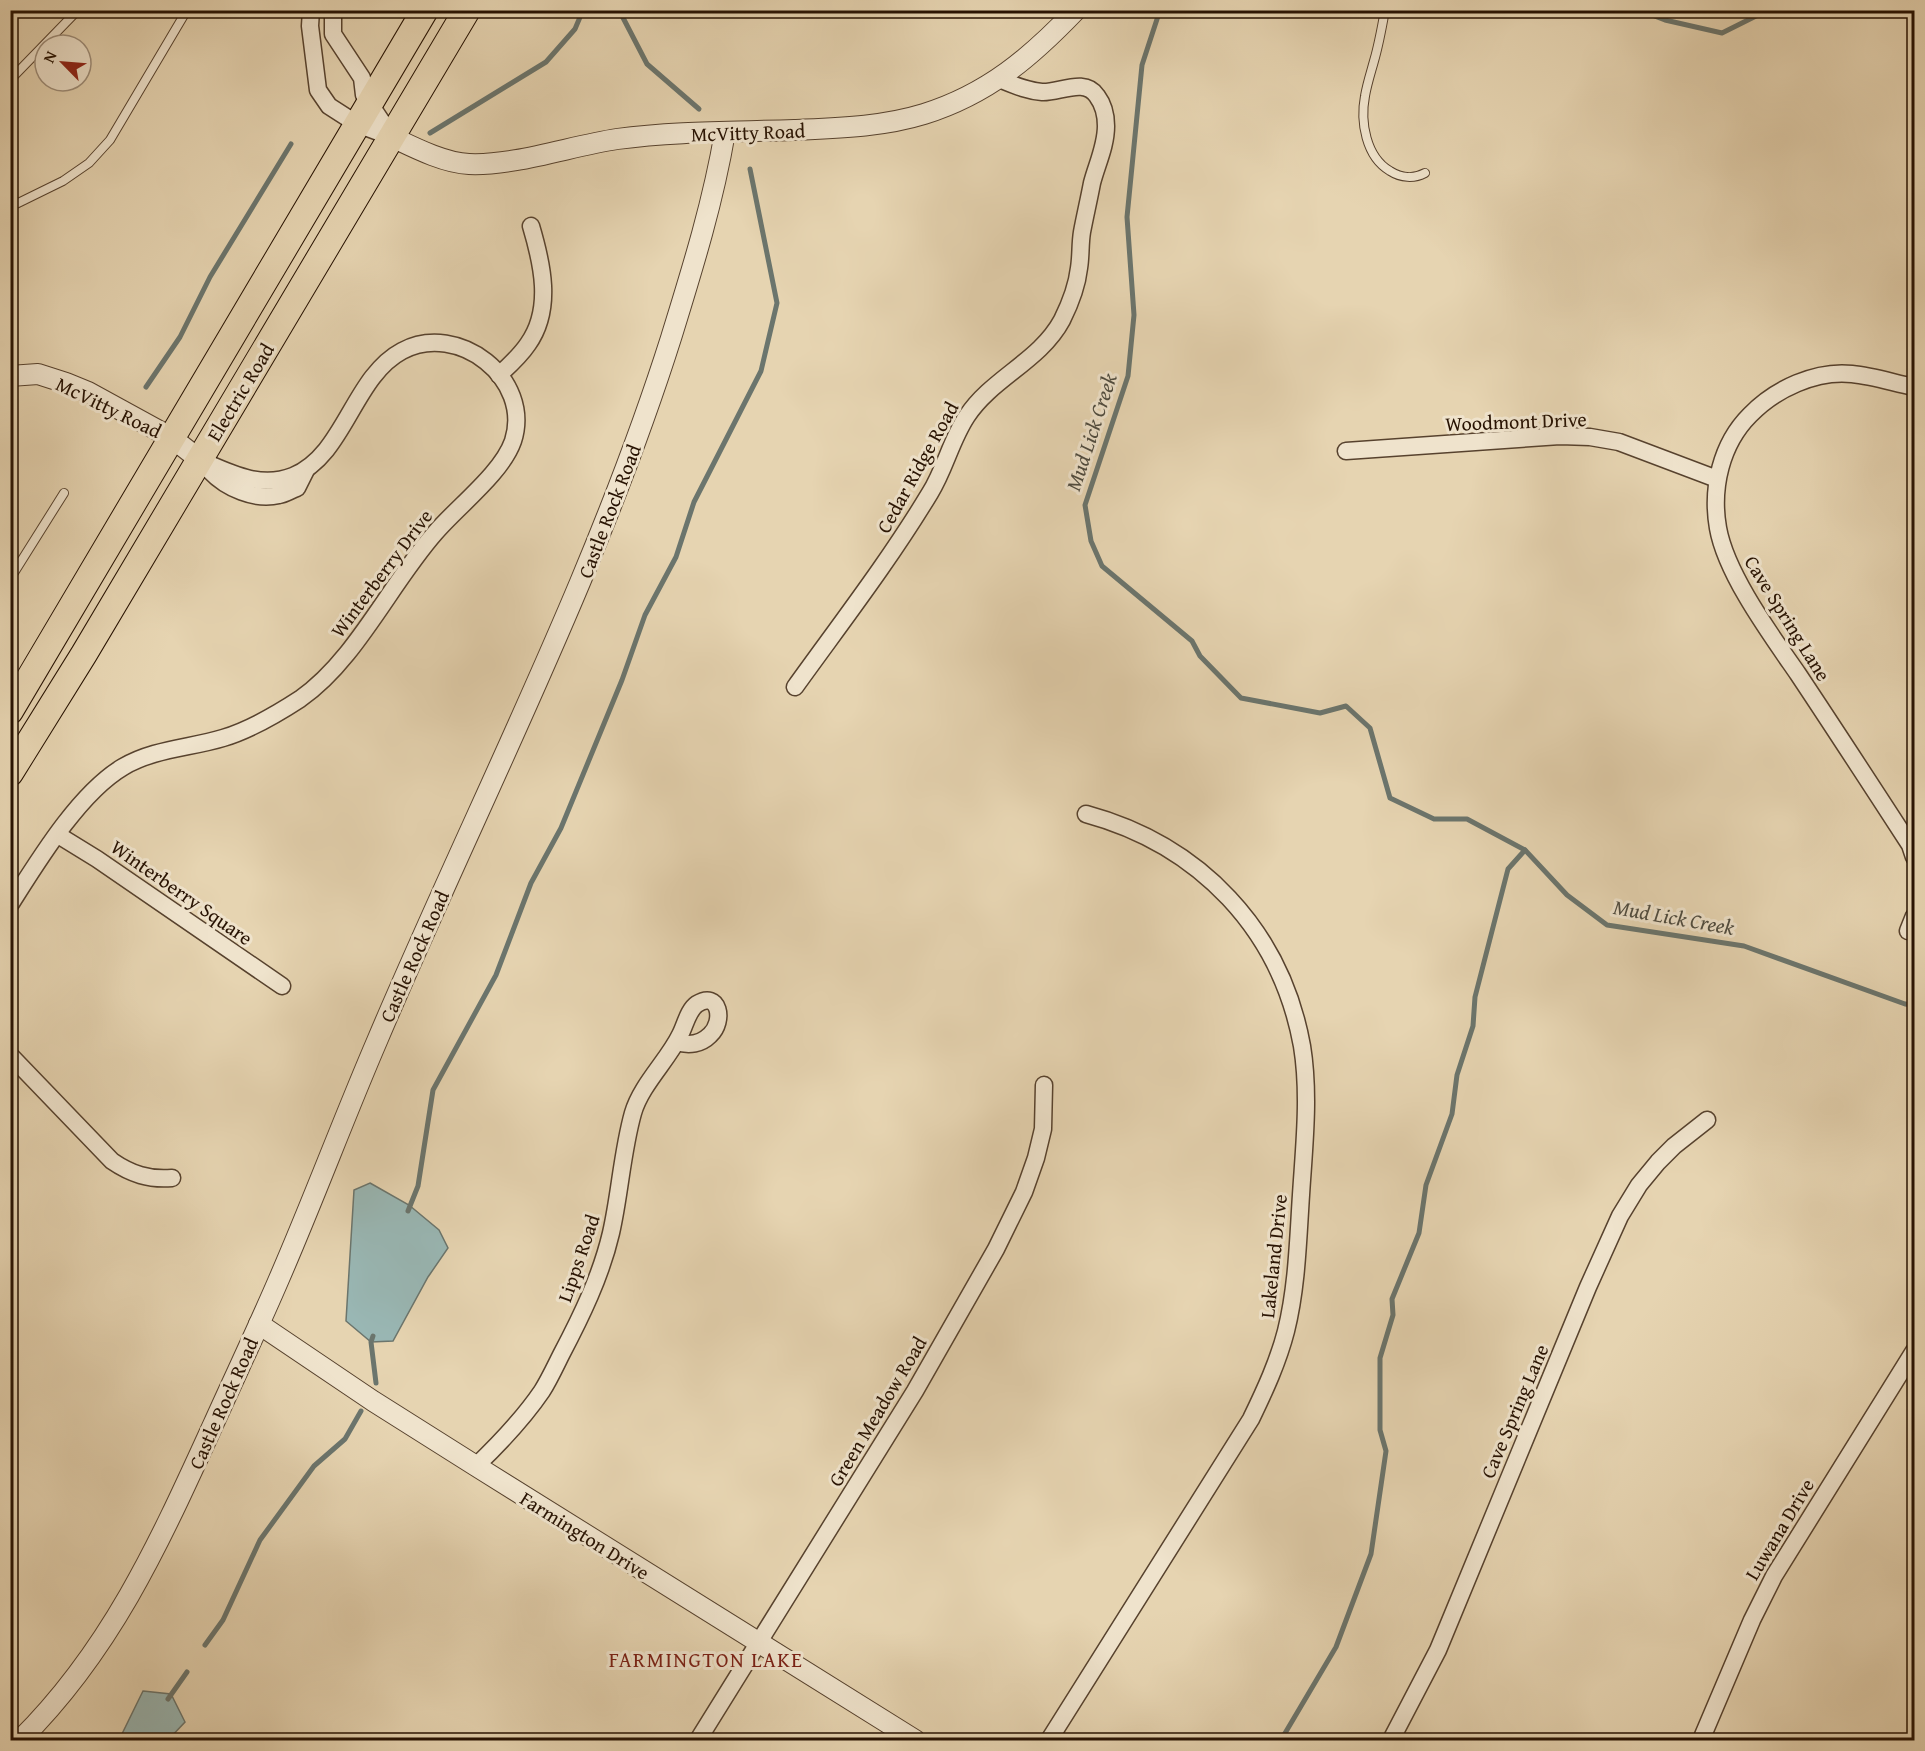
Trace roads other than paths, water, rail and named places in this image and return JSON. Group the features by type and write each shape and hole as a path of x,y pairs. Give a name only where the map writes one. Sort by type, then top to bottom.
{"main road":[{"name":"Electric Road","path":"10,711 425,10"},
{"name":"Electric Road","path":"10,773 84,654 467,10"}],"street":[{"path":"311,10 310,26 318,90 328,106 363,114 392,137"},
{"path":"333,10 333,34 363,78 363,114"},
{"name":"McVitty Road","path":"392,137 415,148 468,164 505,161 616,139 838,128 895,121 924,114 958,101 999,79 1029,57 1076,10"},
{"name":"Cedar Ridge Road","path":"795,687 890,555 932,491 955,436 967,415 983,396 1047,341 1061,321 1072,298 1079,269 1086,212 1105,140 1106,124 1103,108 1094,92 1083,87 1070,86 1053,92 1041,92 1021,89 999,79"},
{"path":"363,114 392,137"},
{"name":"Castle Rock Road","path":"20,1740 39,1721 86,1663 117,1619 136,1586 175,1507 278,1282 377,1041 578,590 626,469 656,386 701,240 725,132"},
{"path":"500,375 530,342 540,313 543,278 531,226"},
{"name":"Winterberry Drive","path":"10,905 58,835 86,798 104,780 125,766 148,756 225,738 276,714 303,697 332,670 349,650 412,561 505,457 513,441 515,413 510,393 500,375 477,353 461,346 437,343 419,345 402,351 374,376 331,443 306,470 297,488 278,496 250,495 219,480 200,460"},
{"name":"Cave Spring Lane","path":"1914,387 1851,373 1810,379 1779,392 1763,402 1737,431 1727,448 1718,479 1715,501 1724,554 1733,571 1770,633 1910,845 1914,857"},
{"name":"McVitty Road","path":"10,376 38,374 88,392 172,438 200,460"},
{"name":"Woodmont Drive","path":"1346,451 1560,436 1590,437 1619,442 1718,479"},
{"name":"Lakeland Drive","path":"1049,1740 1251,1419 1266,1388 1284,1339 1291,1299 1305,1139 1302,1048 1293,1005 1270,952 1249,921 1209,877 1167,849 1134,831 1086,814"},
{"name":"Winterberry Square","path":"58,835 98,859 282,986"},
{"name":"Lipps Road","path":"476,1467 507,1436 533,1403 543,1389 574,1330 599,1274 611,1235 634,1110 657,1069 677,1042"},
{"path":"10,1055 112,1161 127,1171 144,1177 172,1178"},
{"name":"Green Meadow Road","path":"698,1740 915,1391 996,1249 1024,1192 1036,1158 1043,1129 1044,1085"},
{"name":"Cave Spring Lane","path":"1391,1740 1438,1650 1620,1216 1639,1185 1658,1162 1707,1120"},
{"name":"Farmington Drive","path":"259,1324 476,1467 915,1740"},
{"name":"Luwana Drive","path":"1701,1740 1752,1620 1774,1576 1914,1351"}],"lane":[{"path":"10,80 78,10"},
{"path":"10,207 63,182 89,163 110,140 187,10"},
{"path":"1385,10 1365,96 1363,117 1368,142 1379,162 1396,175 1411,178 1425,173"},
{"path":"10,579 64,493"}],"water":[{"path":"370,1183 409,1205 439,1230 448,1248 428,1277 393,1341 371,1342 346,1321 354,1190"},
{"path":"143,1691 171,1694 185,1722 168,1740 119,1740"}],"waterway":[{"path":"430,133 546,62 575,29 583,10"},
{"path":"619,10 647,64 699,109"},
{"name":"Mud Lick Creek","path":"1160,10 1142,65 1127,217 1134,315 1128,376 1085,505 1091,541 1102,566 1192,641 1200,656 1241,698 1320,713 1346,706 1370,728 1390,798 1434,819 1467,819 1525,850 1567,895 1607,925 1744,946 1905,1004 1914,1005"},
{"path":"1639,10 1665,20 1722,33 1768,10"},
{"path":"146,387 180,337 210,277 291,144"},
{"path":"408,1211 418,1186 433,1090 496,975 531,883 561,828 622,680 645,615 676,557 694,502 761,371 777,303 750,169"},
{"path":"1281,1740 1336,1647 1371,1554 1386,1451 1380,1430 1380,1358 1393,1315 1392,1299 1419,1233 1426,1185 1452,1114 1457,1075 1473,1026 1475,997 1508,869 1525,850"},
{"path":"373,1336 371,1342 376,1383"},
{"path":"205,1645 223,1620 260,1540 314,1466 345,1439 361,1411"},
{"path":"168,1699 187,1672"}],"district":[{"name":"FARMINGTON LAKE","path":"706,1659"}]}
